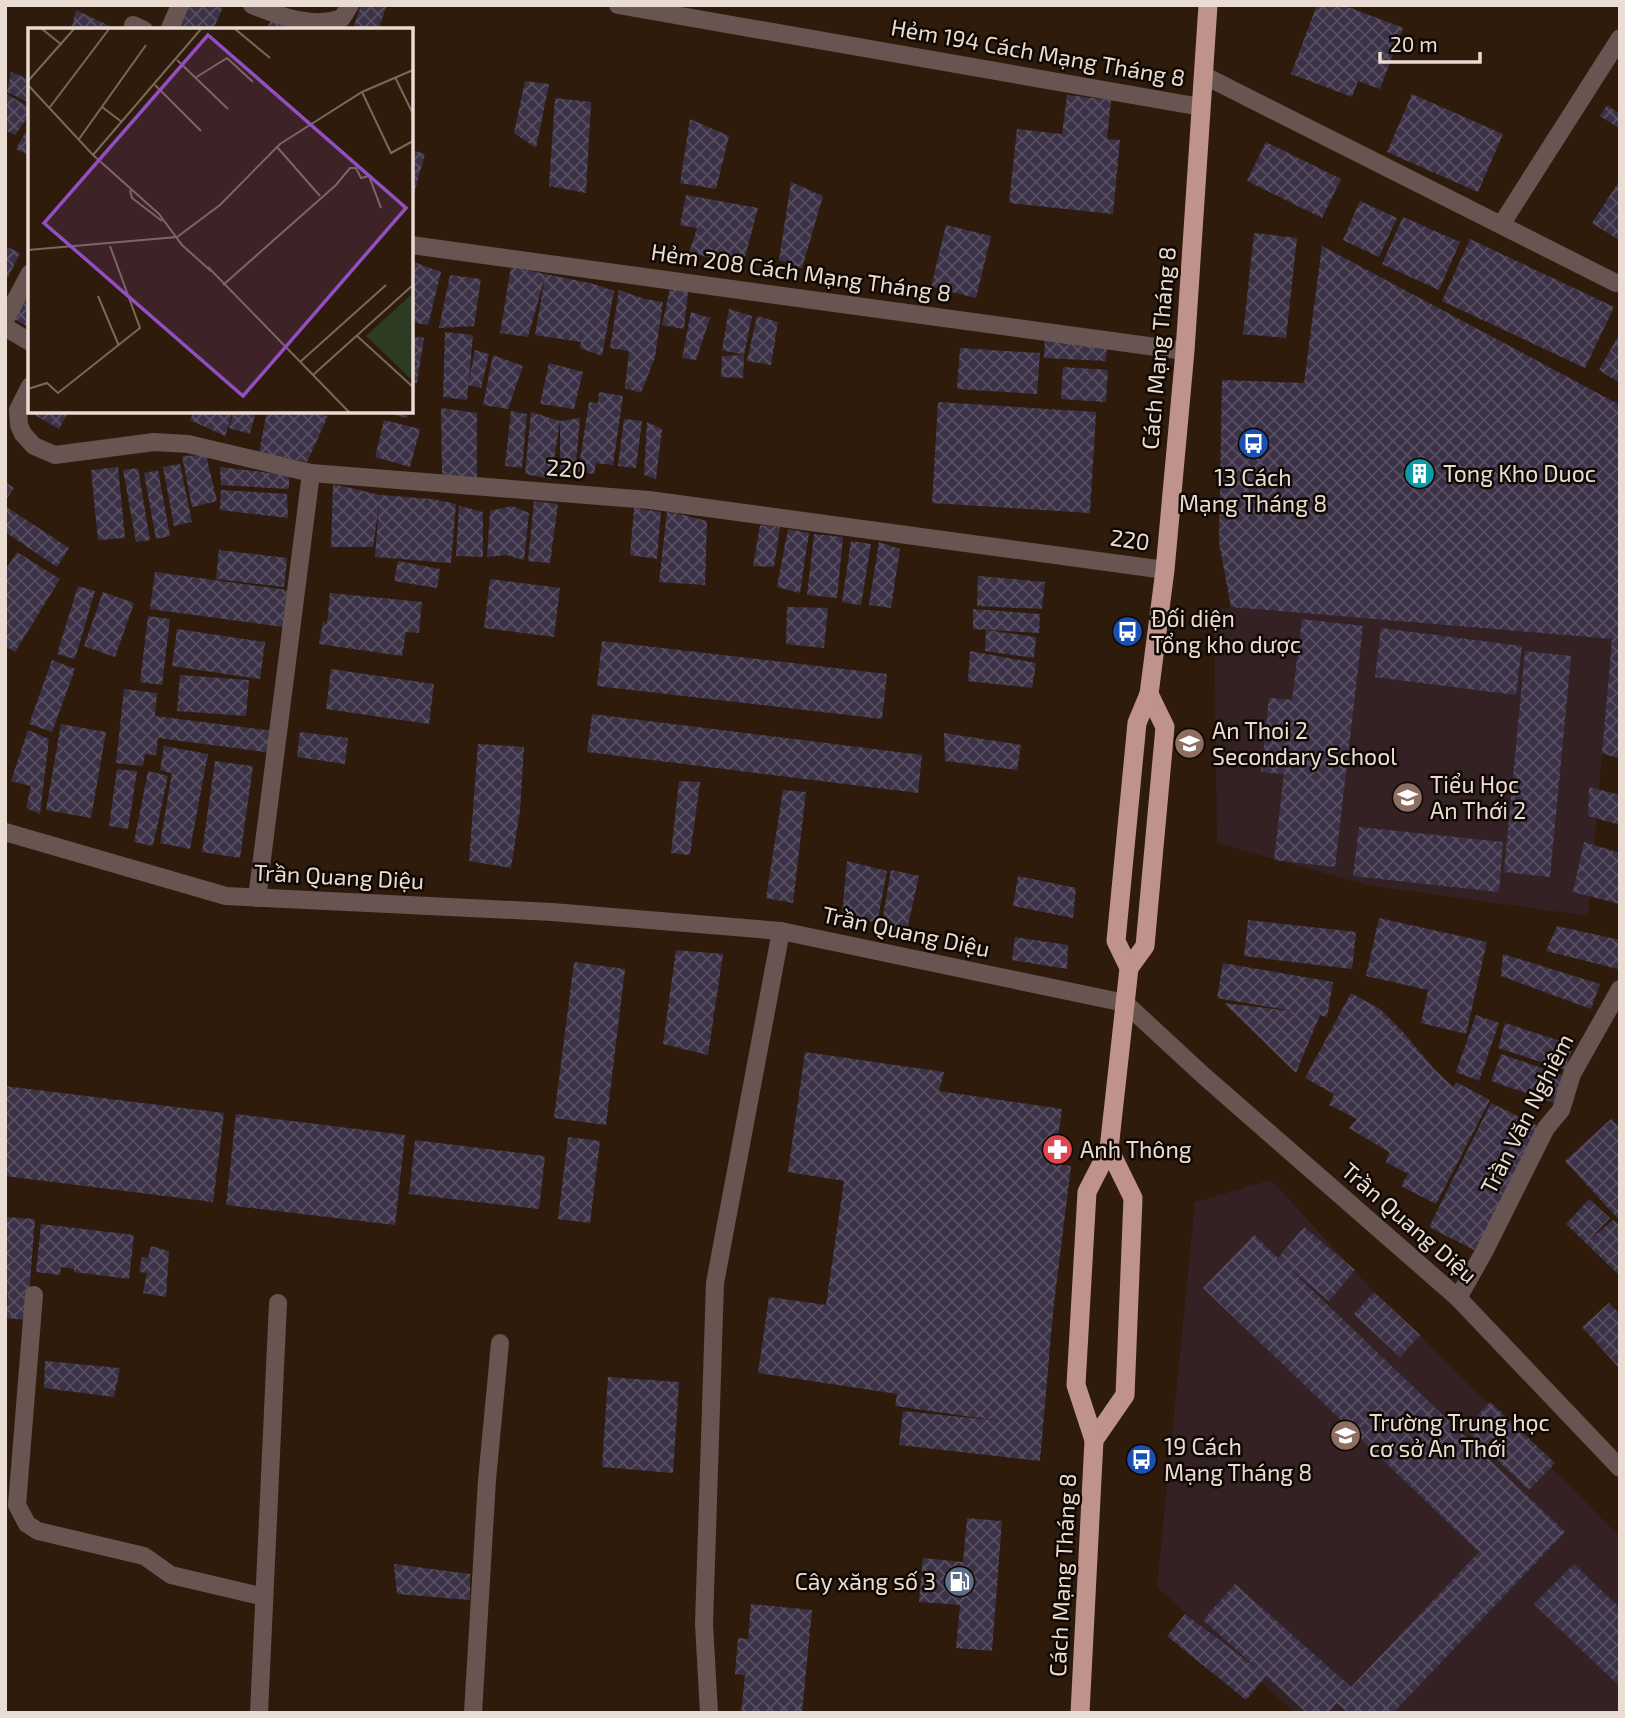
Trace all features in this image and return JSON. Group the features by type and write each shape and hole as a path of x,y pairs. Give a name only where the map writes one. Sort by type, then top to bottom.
{"highway":[{"name":"Cách Mạng Tháng 8","path":"1129,968 1116,941 1137,723 1149,694 1165,570 1185,351 1208,5"},
{"name":"Cách Mạng Tháng 8","path":"1080,1713 1094,1440 1076,1385 1087,1192 1109,1149 1129,968 1146,946 1165,727 1149,694"},
{"path":"1094,1440 1125,1395 1133,1198 1109,1149"}],"street":[{"path":"170,28 180,5"},
{"path":"252,5 295,20 316,23 342,18 350,5"},
{"name":"Hẻm 194 Cách Mạng Tháng 8","path":"618,5 1201,107"},
{"path":"1501,225 1620,38"},
{"path":"1203,75 1616,283"},
{"name":"Hẻm 208 Cách Mạng Tháng 8","path":"413,245 1185,351"},
{"path":"5,320 28,278"},
{"path":"5,327 28,341"},
{"name":"220","path":"28,390 17,418 23,435 34,446 55,455 154,442 188,444 311,473 649,500 1165,570"},
{"path":"257,898 311,473"},
{"name":"Trần Quang Diệu","path":"5,832 226,896 552,912 781,931 1125,1003 1458,1298 1620,1468"},
{"path":"709,1713 704,1624 715,1283 781,931"},
{"name":"Trần Văn Nghiêm","path":"1458,1298 1546,1128 1561,1110 1572,1074 1620,989"},
{"path":"34,1295 17,1505 27,1524 38,1531 145,1556 171,1575 264,1597"},
{"path":"258,1713 278,1303"},
{"path":"473,1713 487,1480 500,1343"}],"shaded area":[{"name":"Tiểu Học An Thới 2","path":"1231,607 1612,639 1588,916 1367,885 1217,843 1214,610"},
{"name":"Trường Trung học cơ sở An Thới","path":"1271,1180 1374,1292 1620,1537 1620,1713 1295,1713 1157,1587 1195,1202"}],"building":[{"path":"186,5 224,5 214,28 172,28"},
{"path":"361,5 387,5 379,28 354,26"},
{"path":"1317,5 1343,5 1403,28 1380,89 1358,81 1352,97 1291,74"},
{"path":"76,10 114,28 72,28"},
{"path":"273,16 297,28 267,28"},
{"path":"11,72 28,79 28,102 7,92"},
{"path":"525,81 549,84 536,148 514,133"},
{"path":"5,93 28,107 28,117 15,135 5,130"},
{"path":"1412,94 1503,134 1478,192 1387,152"},
{"path":"1067,95 1111,100 1107,139 1120,140 1113,214 1009,203 1017,129 1062,134"},
{"path":"555,98 591,102 586,193 549,186"},
{"path":"1607,105 1620,114 1620,129 1600,116"},
{"path":"690,119 729,136 716,189 680,183"},
{"path":"28,128 28,155 16,149"},
{"path":"1266,142 1341,179 1322,218 1247,181"},
{"path":"413,151 425,154 413,197"},
{"path":"1620,180 1620,241 1592,223"},
{"path":"791,182 823,196 802,268 779,260"},
{"path":"686,195 758,208 745,257 712,258 689,253 697,228 680,225"},
{"path":"1360,201 1397,218 1379,257 1343,240"},
{"path":"1403,217 1460,242 1439,290 1382,264"},
{"path":"946,225 991,236 976,298 931,287"},
{"path":"1254,233 1297,238 1286,338 1243,334"},
{"path":"1470,239 1614,307 1585,368 1442,301"},
{"path":"5,246 20,253 5,283"},
{"name":"Tong Kho Duoc","path":"1322,246 1620,405 1620,759 1602,753 1612,639 1231,607 1219,542 1222,380 1304,383"},
{"path":"413,262 441,272 428,325 413,322"},
{"path":"511,267 594,284 614,291 602,356 580,348 581,342 535,335 545,277 528,337 500,333"},
{"path":"450,275 481,279 474,326 439,328"},
{"path":"670,289 688,291 684,329 662,325"},
{"path":"619,290 663,302 655,357 641,393 625,388 629,351 610,348"},
{"path":"28,292 28,327 9,316"},
{"path":"729,309 752,316 744,355 722,350"},
{"path":"691,312 710,318 696,360 682,358"},
{"path":"757,316 778,322 771,365 747,361"},
{"path":"445,332 473,335 467,400 443,397"},
{"path":"1620,333 1620,383 1599,370"},
{"path":"413,336 424,338 417,383 413,382"},
{"path":"1045,337 1107,341 1106,361 1044,358"},
{"path":"960,348 1040,353 1037,394 957,389"},
{"path":"475,350 489,354 481,388 468,385"},
{"path":"493,355 523,366 508,409 483,405"},
{"path":"744,355 743,378 721,377 722,356"},
{"path":"549,363 583,372 574,409 540,404"},
{"path":"1063,367 1108,370 1106,402 1061,399"},
{"path":"599,392 623,396 613,465 596,463 594,474 578,472 589,402 598,403"},
{"path":"938,402 1096,412 1090,513 932,503"},
{"path":"441,408 477,413 477,479 442,474"},
{"path":"511,411 527,414 522,468 505,466"},
{"path":"531,412 560,421 551,479 525,474"},
{"path":"31,413 68,413 59,429"},
{"path":"193,413 232,413 225,436 190,420"},
{"path":"233,413 255,413 250,434 229,428"},
{"path":"267,413 311,413 328,416 307,462 259,453"},
{"path":"387,413 408,413 407,418"},
{"path":"580,418 575,476 560,477 560,421"},
{"path":"624,419 642,421 636,468 618,466"},
{"path":"384,420 420,429 410,467 375,457"},
{"path":"647,422 662,429 656,479 644,475"},
{"path":"206,455 217,501 192,507 182,456"},
{"path":"180,464 192,522 174,526 163,467"},
{"path":"118,467 125,538 98,540 91,470"},
{"path":"220,467 289,475 289,489 221,485"},
{"path":"138,468 150,540 136,542 123,470"},
{"path":"158,470 170,536 156,539 144,473"},
{"path":"5,482 14,488 5,501"},
{"path":"333,484 380,495 432,499 456,504 451,563 375,557 379,505 373,547 331,547"},
{"path":"221,490 287,494 288,518 220,510"},
{"path":"534,501 558,504 550,563 528,561"},
{"path":"5,506 69,548 57,567 5,532"},
{"path":"459,506 483,512 483,557 456,556"},
{"path":"512,506 529,513 524,560 506,555 487,557 490,511"},
{"path":"634,508 661,512 657,559 630,555"},
{"path":"667,511 707,521 705,585 659,582"},
{"path":"760,525 780,527 774,567 753,566"},
{"path":"788,529 809,533 800,593 777,587"},
{"path":"814,534 843,537 837,598 807,595"},
{"path":"851,541 871,544 861,605 842,602"},
{"path":"879,542 900,549 891,608 869,605"},
{"path":"219,550 287,558 284,587 216,579"},
{"path":"17,552 60,579 15,652 5,646 5,571"},
{"path":"398,561 440,569 437,588 394,581"},
{"path":"155,572 287,590 283,627 150,609"},
{"path":"978,576 1045,582 1042,609 977,606"},
{"path":"490,579 560,588 554,637 484,628"},
{"path":"78,586 95,591 75,659 57,654"},
{"path":"103,592 134,603 115,657 84,646"},
{"path":"330,593 422,602 419,633 406,632 402,656 319,644 323,621 327,624"},
{"path":"787,607 828,608 824,648 786,644"},
{"path":"973,609 1040,614 1039,633 973,629"},
{"path":"148,616 170,619 162,685 140,682"},
{"path":"1302,619 1363,626 1335,867 1274,860 1284,774 1261,772 1269,698 1292,700"},
{"path":"1381,628 1522,646 1516,695 1375,677"},
{"path":"177,629 265,642 260,679 172,666"},
{"path":"986,630 1036,637 1034,658 985,651"},
{"path":"602,641 887,674 882,719 597,686"},
{"path":"970,651 1036,663 1032,688 968,681"},
{"path":"1525,651 1571,656 1550,877 1504,872"},
{"path":"52,660 75,669 52,732 29,724"},
{"path":"331,669 434,684 429,724 326,709"},
{"path":"180,675 249,680 246,716 177,711"},
{"path":"124,689 157,693 155,716 275,731 273,753 158,738 156,755 145,754 143,766 116,763"},
{"path":"592,714 922,755 918,793 587,752"},
{"path":"61,724 106,732 91,818 46,810"},
{"path":"28,730 49,739 40,814 26,808 31,786 11,781"},
{"path":"300,732 348,738 345,764 297,757"},
{"path":"944,733 1021,745 1017,770 945,761"},
{"path":"478,744 524,747 520,810 511,868 469,861"},
{"path":"164,746 208,754 190,849 160,843 172,773 160,770"},
{"path":"215,761 253,766 240,858 202,852"},
{"path":"117,769 137,771 128,829 109,826"},
{"path":"148,771 168,776 153,846 134,842"},
{"path":"679,781 700,782 690,855 671,853"},
{"path":"1589,787 1620,795 1620,825 1588,816"},
{"path":"783,790 806,792 793,903 766,898"},
{"path":"1359,827 1503,842 1499,892 1353,876"},
{"path":"1584,842 1620,853 1620,904 1573,892"},
{"path":"847,861 887,871 877,923 842,914"},
{"path":"891,870 919,876 906,934 881,928"},
{"path":"1018,876 1076,888 1073,918 1013,906"},
{"path":"1379,918 1487,942 1466,1034 1421,1023 1428,990 1366,976"},
{"path":"1248,920 1356,932 1352,969 1244,956"},
{"path":"1557,926 1620,940 1618,969 1546,951"},
{"path":"1015,937 1068,945 1067,969 1012,960"},
{"path":"676,950 723,954 708,1055 663,1044"},
{"path":"1503,954 1600,984 1591,1009 1501,976"},
{"path":"574,962 625,969 606,1125 554,1118"},
{"path":"1223,963 1333,982 1327,1017 1320,1015 1296,1073 1224,1003 1299,1012 1217,998"},
{"path":"1351,993 1380,1009 1453,1087 1456,1082 1490,1100 1436,1204 1401,1186 1408,1174 1386,1162 1389,1152 1349,1128 1357,1119 1329,1105 1334,1094 1305,1078"},
{"path":"1476,1015 1499,1023 1479,1081 1456,1072"},
{"path":"1505,1023 1573,1045 1566,1070 1498,1048"},
{"path":"805,1052 944,1072 939,1091 1062,1109 1054,1164 1071,1166 1053,1312 1040,1461 899,1445 903,1411 1001,1421 895,1406 897,1394 758,1373 769,1297 826,1305 844,1181 788,1172"},
{"path":"1501,1054 1565,1076 1555,1103 1491,1081"},
{"path":"5,1086 224,1113 213,1202 5,1176"},
{"path":"1491,1103 1538,1126 1476,1251 1429,1227"},
{"path":"236,1114 405,1135 395,1225 226,1205"},
{"path":"1611,1119 1620,1128 1620,1221 1565,1161"},
{"path":"568,1137 600,1141 590,1223 558,1219"},
{"path":"415,1140 545,1156 539,1209 409,1194"},
{"path":"1589,1199 1610,1218 1588,1241 1613,1220 1620,1226 1620,1276 1566,1224"},
{"path":"5,1217 35,1219 27,1320 6,1318 8,1294 5,1294"},
{"path":"41,1224 134,1235 129,1279 74,1272 74,1269 61,1267 60,1275 36,1272"},
{"path":"1304,1227 1355,1270 1329,1301 1286,1265 1565,1532 1393,1713 1348,1713 1337,1703 1328,1713 1307,1713 1266,1676 1246,1700 1167,1636 1185,1614 1260,1671 1203,1620 1235,1584 1351,1687 1479,1552 1203,1288 1254,1235 1278,1258"},
{"path":"151,1246 169,1251 166,1297 143,1293 147,1273 139,1272 142,1257 148,1258"},
{"path":"1374,1292 1420,1335 1400,1357 1354,1314"},
{"path":"1609,1303 1620,1314 1620,1369 1582,1327"},
{"path":"45,1361 120,1368 114,1397 44,1388"},
{"path":"608,1377 679,1382 673,1473 602,1467"},
{"path":"1490,1402 1555,1463 1529,1490 1465,1429"},
{"name":"Cây xăng số 3","path":"967,1518 1002,1521 992,1651 956,1648 960,1605 919,1602 923,1558 963,1562"},
{"path":"394,1564 470,1574 470,1600 397,1594"},
{"path":"1574,1564 1620,1608 1620,1687 1534,1604"},
{"path":"751,1604 812,1610 802,1713 741,1713 745,1675 735,1674 738,1638 748,1639"}],"place":[{"name":"13 Cách Mạng Tháng 8","path":"1253,444"},
{"name":"Tong Kho Duoc","path":"1420,474"},
{"name":"Đối diện Tổng kho dược","path":"1128,632"},
{"name":"An Thoi 2 Secondary School","path":"1189,744"},
{"name":"Tiểu Học An Thới 2","path":"1407,798"},
{"name":"Anh Thông","path":"1057,1150"},
{"name":"Trường Trung học cơ sở An Thới","path":"1346,1436"},
{"name":"19 Cách Mạng Tháng 8","path":"1141,1460"},
{"name":"Cây xăng số 3","path":"959,1582"}]}
